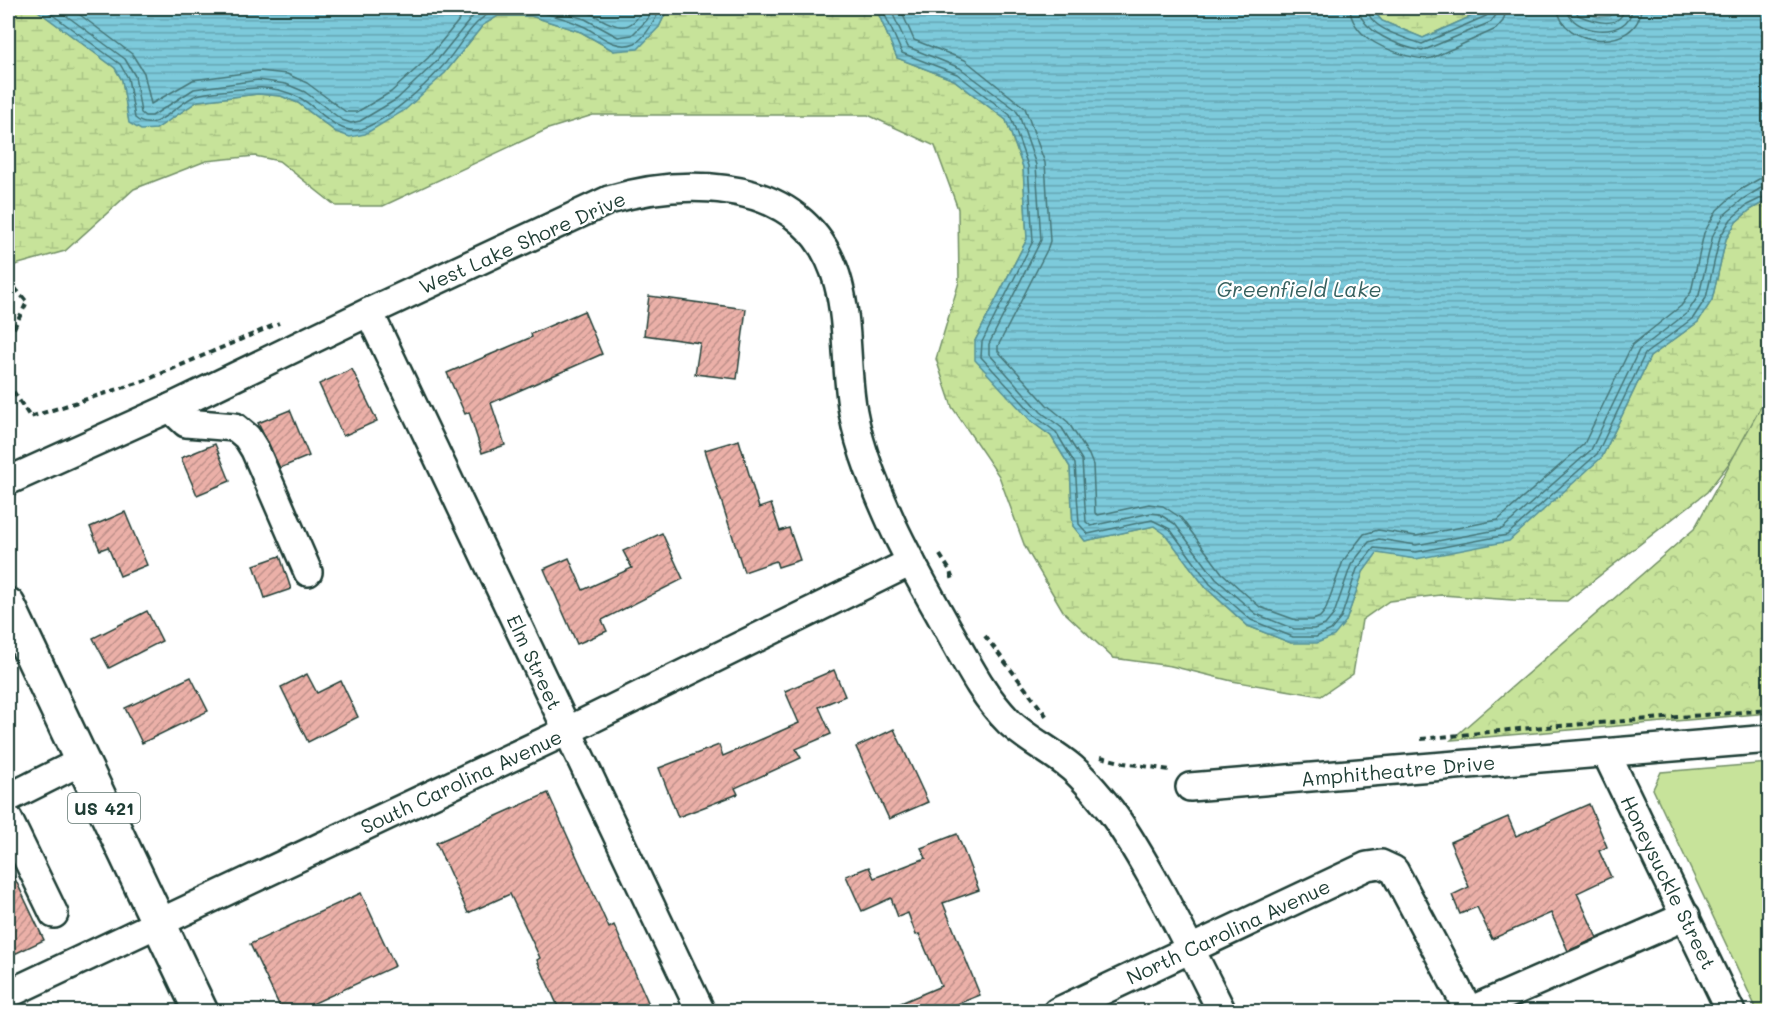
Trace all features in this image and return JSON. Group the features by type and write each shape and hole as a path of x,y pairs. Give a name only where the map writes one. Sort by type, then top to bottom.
{"highway":[{"name":"US 421","path":"8,605 201,1011"}],"street":[{"name":"West Lake Shore Drive","path":"8,481 170,408 571,216 635,192 688,187 740,193 764,199 785,209 803,223 828,256 842,293 845,313 846,362 854,416 869,469 911,562 963,655 994,704 1027,738 1071,767 1111,812 1137,850 1191,948 1222,1011"},
{"name":"Elm Street","path":"369,312 701,1011"},
{"path":"170,408 186,423 235,427 247,436 308,572"},
{"name":"South Carolina Avenue","path":"8,994 567,731 911,562"},
{"name":"Amphitheatre Drive","path":"1190,787 1770,739"},
{"name":"Honeysuckle Street","path":"1606,753 1731,1011"},
{"path":"8,798 82,761"},
{"path":"8,819 54,914"},
{"name":"North Carolina Avenue","path":"1057,1011 1367,866 1381,864 1394,870 1469,1011 1686,916"}],"path":[{"path":"8,280 27,302 8,340"}],"green space":[{"path":"8,8 34,8 115,68 122,80 129,122 156,129 198,101 258,94 281,96 298,103 336,132 445,73 483,25 498,16 531,16 581,32 614,51 659,27 668,8 876,8 897,58 954,80 1006,120 1023,167 1027,239 975,341 1032,422 1051,436 1070,467 1073,526 1085,541 1154,526 1165,533 1206,588 1248,626 1291,643 1346,621 1363,572 1377,552 1416,559 1602,457 1650,357 1698,322 1712,300 1726,239 1736,222 1750,210 1769,199 1769,411 1707,492 1567,601 1441,595 1389,601 1362,620 1353,674 1321,696 1232,681 1171,666 1113,658 1063,611 1025,547 999,476 952,407 936,359 959,282 958,209 935,146 868,115 593,115 548,129 383,206 336,206 279,161 255,156 206,161 134,189 65,251 8,265"},
{"path":"1371,8 1490,8 1423,38 1382,21"},
{"path":"1769,392 1769,713 1451,740 1694,529"},
{"path":"1769,763 1770,1011 1758,1012 1653,789 1661,772"}],"water":[{"path":"34,8 668,8 659,27 638,49 614,51 581,32 531,16 498,16 483,25 445,73 405,110 365,134 350,137 336,132 298,103 281,96 258,94 198,101 156,129 141,130 129,123 122,80 115,68"},
{"name":"Greenfield Lake","path":"876,8 1371,8 1382,21 1423,38 1490,8 1574,8 1598,17 1610,16 1621,8 1750,8 1762,12 1769,11 1769,199 1750,210 1736,222 1726,239 1712,300 1698,322 1650,357 1602,457 1509,541 1416,559 1377,553 1363,572 1346,621 1334,636 1317,643 1291,643 1248,626 1206,588 1165,534 1154,526 1085,541 1073,526 1070,467 1051,436 1032,422 975,360 975,341 1027,239 1023,167 1006,120 954,80 897,58"}],"building":[{"path":"649,296 746,309 737,379 695,374 700,343 644,335"},
{"path":"584,311 602,354 491,403 505,445 482,453 469,412 465,414 447,373 532,337 531,334"},
{"path":"352,369 377,421 343,436 319,384"},
{"path":"290,410 309,456 280,468 258,423"},
{"path":"739,440 759,508 771,504 780,531 789,528 800,560 778,567 776,561 744,572 705,450"},
{"path":"215,444 230,481 197,495 181,458"},
{"path":"125,512 147,565 120,576 108,547 100,550 90,527"},
{"path":"662,533 683,579 602,620 607,631 577,644 544,569 569,558 583,590 632,568 623,551"},
{"path":"280,556 291,589 265,598 254,565"},
{"path":"147,611 162,641 109,668 93,638"},
{"path":"834,670 845,696 819,707 831,734 796,749 801,758 735,788 738,794 678,817 659,768 719,745 723,756 799,723 785,691"},
{"path":"307,674 317,693 341,681 358,717 308,742 281,687"},
{"path":"191,677 208,711 142,743 125,708"},
{"path":"894,729 928,802 889,819 856,747"},
{"path":"548,793 609,928 614,925 652,1011 560,1011 537,960 540,958 510,894 468,913 436,843"},
{"path":"1589,804 1607,847 1599,851 1611,877 1577,893 1597,938 1568,951 1551,913 1492,939 1477,907 1460,914 1452,895 1469,887 1450,842 1508,817 1516,836"},
{"path":"957,834 979,890 943,903 980,995 940,1011 882,1011 941,986 908,913 898,917 891,898 862,911 846,876 869,867 874,878 926,858 921,848"},
{"path":"8,864 44,940 8,957"},
{"path":"361,893 395,966 297,1011 282,1011 250,944"}]}
